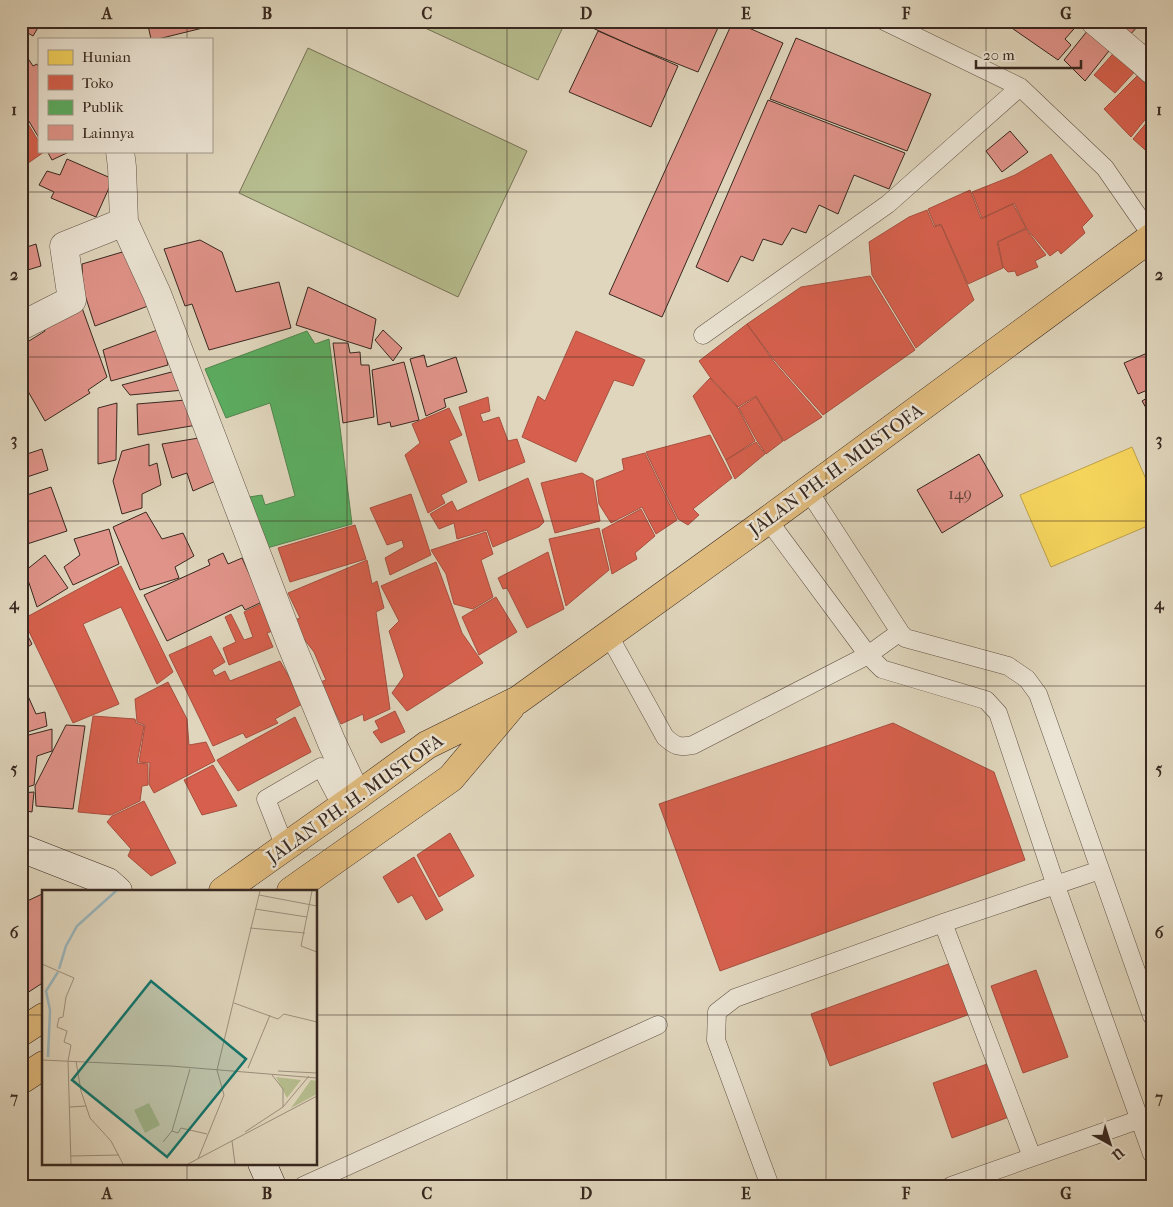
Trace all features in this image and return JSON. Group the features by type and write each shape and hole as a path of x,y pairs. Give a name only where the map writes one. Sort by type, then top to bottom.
{"highway":[{"name":"JALAN PH. H. MUSTOFA","path":"224,890 427,745 518,700 768,520 1152,237"},
{"name":"JALAN PH. H. MUSTOFA","path":"292,890 451,778 518,700"},
{"path":"21,1032 42,1018"},
{"path":"21,1080 42,1066"}],"street":[{"path":"1095,21 1152,70"},
{"path":"120,152 124,222 161,304 332,743 349,801"},
{"path":"21,326 72,300 64,246 124,222"},
{"path":"22,850 108,882 117,890"},
{"path":"262,1164 272,1186"}],"lane":[{"path":"884,21 1020,87 1105,168 1152,237"},
{"path":"703,335 888,204 1020,87"},
{"path":"808,490 905,638 1008,666 1027,678 1038,694 1152,1016"},
{"path":"768,520 868,655 882,669 986,700 998,713 1056,886 1145,1117 1152,1154"},
{"path":"608,634 665,737 674,744 683,747 693,744 868,655 900,632"},
{"path":"286,847 266,800 321,767 349,801"},
{"path":"770,1186 716,1040 717,1012 735,998 944,922 1100,870"},
{"path":"944,922 1032,1157"},
{"path":"303,1186 658,1026"},
{"path":"951,1186 1145,1117"}],"green space":[{"path":"413,21 546,21 562,29 538,80"},
{"path":"308,48 527,151 458,297 239,193"}],"building: Hunian":[{"path":"1132,447 1152,493 1152,524 1051,567 1020,495"}],"building: Toko":[{"path":"1152,38 1152,63 1139,49"},
{"path":"1119,47 1139,67 1115,93 1094,75"},
{"path":"1144,69 1152,76 1152,111 1131,137 1104,109"},
{"path":"21,112 38,140 38,152 44,152 21,168"},
{"path":"1152,116 1152,156 1133,139"},
{"path":"1051,154 1093,216 1082,227 1085,233 1061,254 1058,250 1050,256 1027,229 1014,203 982,218 972,192 1015,175"},
{"path":"970,190 981,219 1013,204 1026,228 997,242 1003,268 968,284 941,224 935,226 928,209"},
{"path":"927,210 934,227 941,225 974,300 916,348 872,275 869,242 909,217"},
{"path":"1026,229 1046,255 1035,261 1038,267 1017,276 1015,271 1008,272 1003,267 998,242"},
{"path":"870,276 915,350 823,415 774,360 747,324 801,287"},
{"path":"747,324 774,362 822,417 784,441 756,396 738,407 710,377 699,361"},
{"path":"576,331 645,360 633,386 614,380 576,462 522,437 538,396 545,401"},
{"path":"710,378 738,408 755,441 726,460 693,396"},
{"path":"488,397 490,411 480,414 483,422 499,417 508,441 517,439 525,462 479,481 459,407"},
{"path":"756,397 783,441 766,454 739,408"},
{"path":"449,408 462,435 449,441 467,482 441,495 445,503 428,513 405,455 420,443 412,424"},
{"path":"710,435 732,478 693,509 699,515 688,525 678,519 646,452"},
{"path":"756,442 765,454 735,479 726,460"},
{"path":"645,453 677,520 656,534 642,507 611,523 599,504 596,481 624,470 622,459"},
{"path":"582,473 593,479 600,521 555,533 541,483"},
{"path":"528,478 544,522 539,527 493,547 487,530 457,539 454,523 439,529 430,514 452,501 457,511"},
{"path":"411,494 431,555 390,575 385,558 404,547 402,540 387,545 370,508"},
{"path":"641,509 655,536 635,553 637,559 612,574 602,530"},
{"path":"355,525 366,559 290,582 278,548"},
{"path":"599,528 609,570 566,606 549,539"},
{"path":"486,532 493,554 481,560 493,597 473,609 454,604 446,574 431,550"},
{"path":"548,552 564,609 527,628 507,588 503,589 498,578"},
{"path":"367,560 372,584 377,581 384,608 376,612 390,709 364,721 363,714 341,724 320,682 326,680 314,652 301,635 295,620 300,618 288,593"},
{"path":"436,562 462,633 483,663 407,711 392,693 404,676 389,631 399,621 381,586"},
{"path":"121,566 173,672 157,684 121,607 83,624 119,704 73,723 23,619"},
{"path":"496,597 517,632 479,655 462,617"},
{"path":"263,603 275,630 267,633 273,647 229,665 223,648 236,642 225,617 231,614 244,640 253,637 244,612"},
{"path":"211,636 225,662 212,670 215,676 225,671 230,681 280,661 304,703 275,719 278,723 246,738 243,733 213,746 169,655"},
{"path":"168,682 187,719 189,745 206,742 215,761 154,793 149,784 150,763 139,762 145,725 137,722 135,699"},
{"path":"395,711 405,732 381,743 373,732 379,729 375,721"},
{"path":"93,716 135,719 136,723 144,726 137,763 148,764 148,785 142,786 140,801 111,815 78,812"},
{"path":"295,717 311,752 238,791 217,760"},
{"path":"893,723 994,772 1025,860 720,971 659,804"},
{"path":"213,765 237,806 202,815 184,780"},
{"path":"144,801 176,863 151,876 128,856 131,849 107,822 112,816"},
{"path":"450,833 474,876 439,897 417,855"},
{"path":"414,857 443,910 426,920 412,895 398,903 383,877"},
{"path":"951,963 970,1014 830,1066 811,1014"},
{"path":"1036,970 1068,1057 1023,1073 991,986"},
{"path":"990,1063 1009,1117 952,1138 933,1083"}],"building: Publik":[{"path":"307,331 315,344 329,339 352,524 267,548 249,497 262,495 265,505 295,496 270,403 226,418 205,369"}],"building: Lainnya":[{"path":"21,21 42,21 33,36 21,29"},
{"path":"147,21 219,21 219,24 162,38 151,38"},
{"path":"577,21 721,21 698,72"},
{"path":"733,21 783,43 662,317 609,294"},
{"path":"1007,21 1080,22 1065,39 1071,45 1058,60 1006,24"},
{"path":"1103,21 1137,21 1140,24 1126,39"},
{"path":"1092,25 1116,42 1085,81 1064,60"},
{"path":"598,31 678,66 651,127 569,92"},
{"path":"796,38 931,94 907,151 770,99"},
{"path":"21,48 33,66 37,64 38,66 38,136 21,108"},
{"path":"768,100 905,153 889,189 854,175 838,214 819,205 806,233 792,228 782,245 763,239 753,261 741,256 728,282 696,267"},
{"path":"1010,131 1028,152 1002,172 986,151"},
{"path":"48,152 69,152 52,160"},
{"path":"67,159 113,179 96,217 51,198 54,192 39,185 47,171 60,175"},
{"path":"200,240 222,252 236,292 279,282 291,328 209,350 192,304 185,306 164,249"},
{"path":"36,244 41,266 21,272 21,249"},
{"path":"129,250 148,306 95,326 83,289 82,264"},
{"path":"308,287 376,319 371,349 296,325"},
{"path":"81,305 107,377 88,390 90,393 45,421 21,379 21,346 45,331 40,322"},
{"path":"160,329 168,365 111,381 103,350"},
{"path":"383,330 402,348 393,361 375,340"},
{"path":"333,343 348,343 350,353 360,352 361,365 369,365 374,417 343,423"},
{"path":"1152,351 1152,388 1138,394 1124,363"},
{"path":"424,355 427,367 456,357 467,392 444,399 446,407 426,416 410,359"},
{"path":"404,362 419,420 391,427 390,422 378,425 372,370"},
{"path":"183,369 184,390 130,395 122,385"},
{"path":"1152,395 1152,418 1142,401"},
{"path":"186,400 197,425 138,435 137,404"},
{"path":"117,403 116,460 98,464 98,408"},
{"path":"205,437 218,480 193,491 187,473 172,478 162,444"},
{"path":"149,444 149,466 157,463 161,485 142,494 142,508 122,514 113,481 122,451"},
{"path":"42,449 48,470 21,479 21,456"},
{"path":"979,454 1003,496 942,533 917,490"},
{"path":"51,487 67,531 21,546 21,497"},
{"path":"146,512 162,539 183,533 194,556 175,567 179,578 140,590 113,527"},
{"path":"109,529 119,564 73,585 64,567 80,555 74,539"},
{"path":"223,553 228,564 242,558 262,602 245,610 242,605 167,641 144,595 210,565 208,560"},
{"path":"45,555 68,588 37,607 25,571"},
{"path":"21,623 32,644 21,652"},
{"path":"28,696 36,714 45,712 47,726 21,734 21,697"},
{"path":"66,725 85,726 73,809 36,806 35,786"},
{"path":"52,729 52,751 37,756 34,785 21,789 21,737"},
{"path":"34,792 32,812 21,810 21,793"},
{"path":"42,894 42,983 21,997 21,904"}]}
